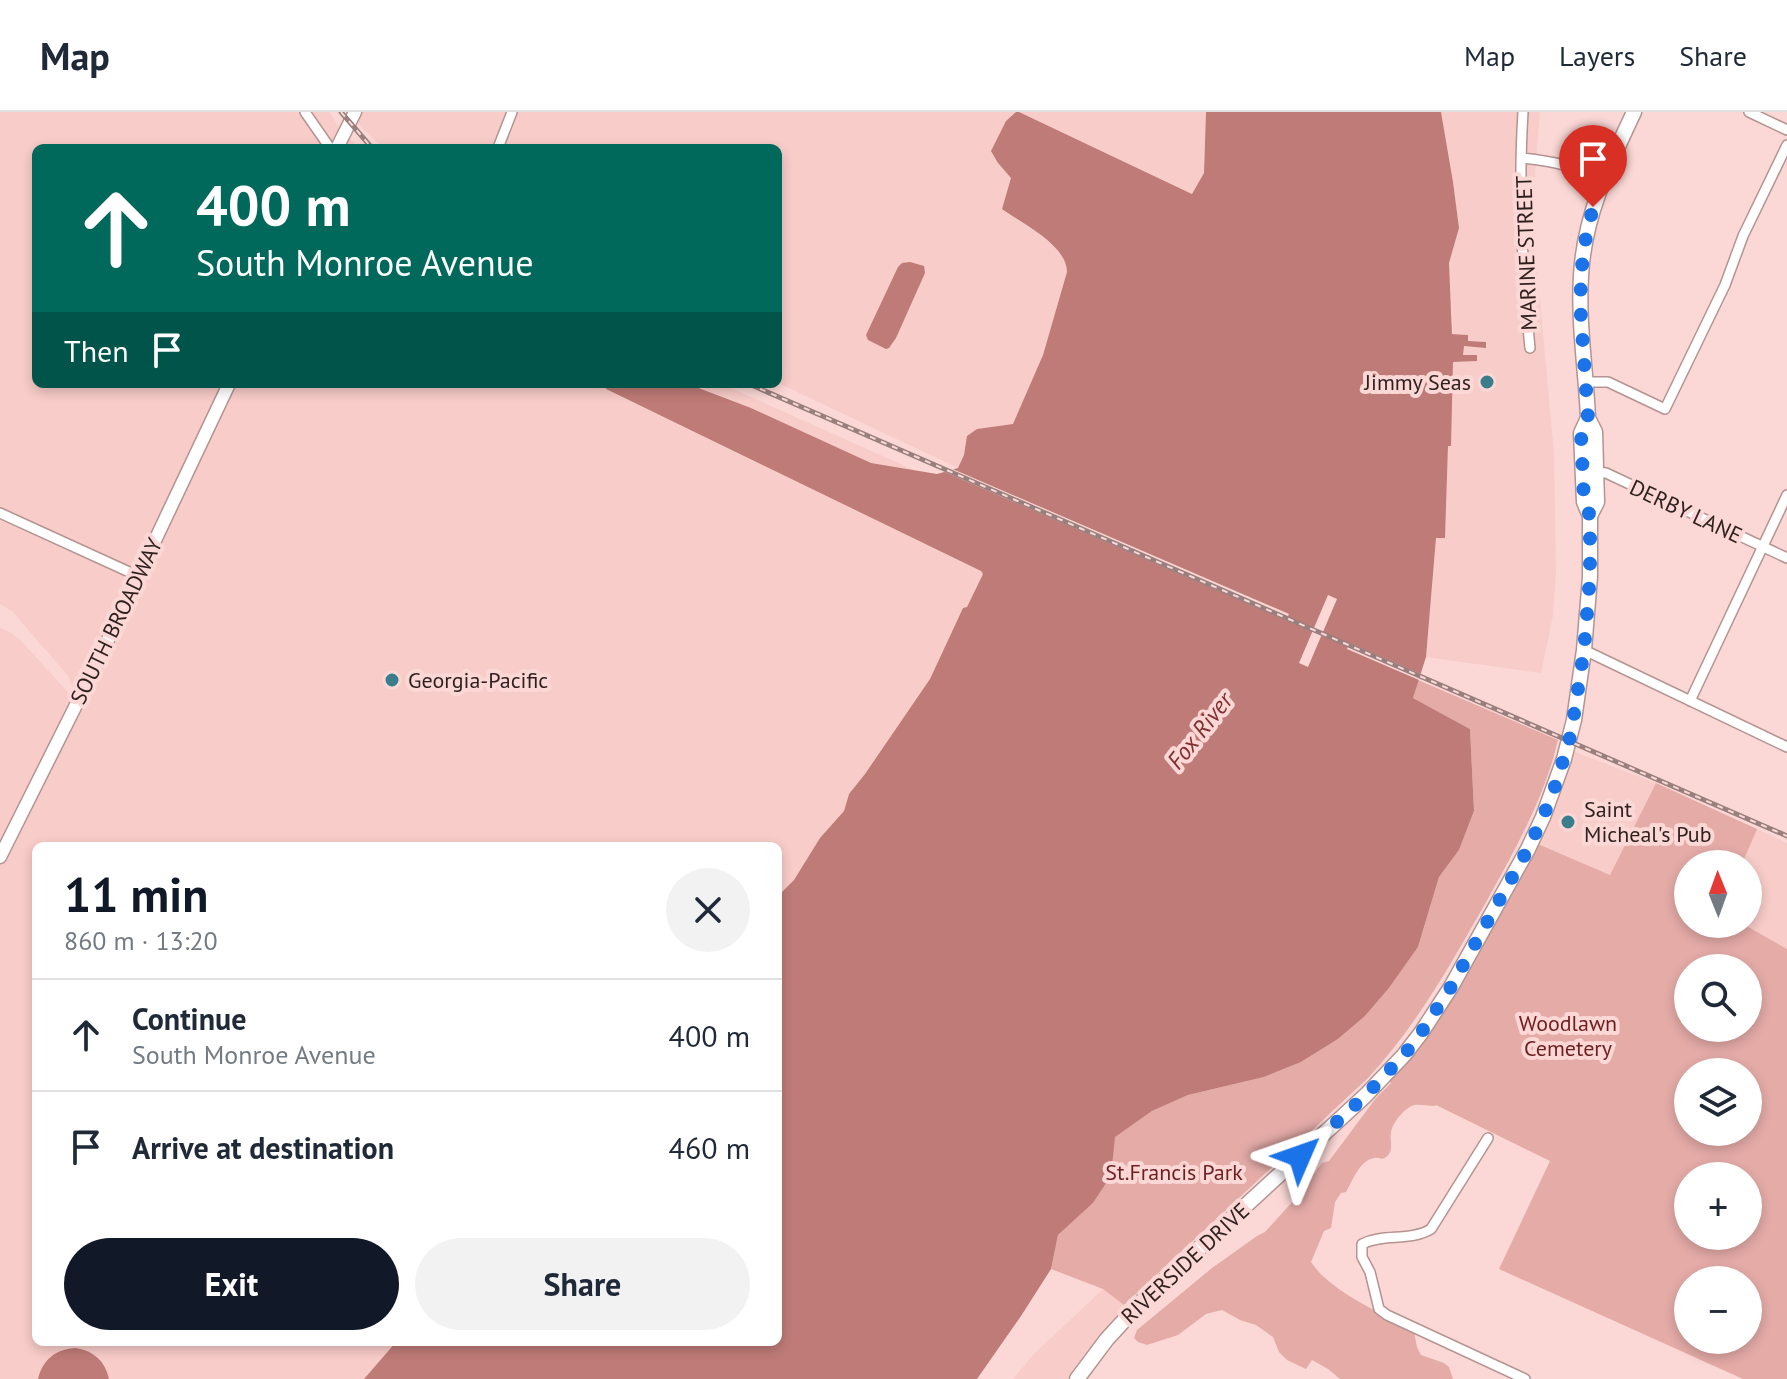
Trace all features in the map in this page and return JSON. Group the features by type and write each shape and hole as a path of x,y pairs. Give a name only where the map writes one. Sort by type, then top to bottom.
{"main road":[{"name":"RIVERSIDE DRIVE","path":"1077,1379 1107,1339 1144,1299 1366,1095 1412,1044 1451,987 1543,817 1574,720 1590,577 1590,516 1597,502 1589,472 1595,432 1588,418 1581,274 1587,229 1603,180 1634,112"}],"street":[{"path":"305,112 327,144"},
{"path":"339,144 355,112"},
{"path":"500,144 512,112"},
{"name":"MARINE STREET","path":"1523,112 1520,222 1530,348"},
{"path":"1749,112 1787,130"},
{"path":"1586,382 1608,382 1665,409 1725,285 1743,236 1787,145"},
{"name":"MARINE STREET","path":"1522,158 1564,164 1603,180"},
{"name":"SOUTH BROADWAY","path":"2,852 227,388"},
{"name":"DERBY LANE","path":"1589,472 1606,473 1787,558"},
{"path":"1690,701 1787,495"},
{"path":"0,513 138,576"},
{"path":"1584,650 1787,747"},
{"path":"1488,1138 1431,1229 1415,1236 1370,1240 1362,1244 1362,1257 1370,1272 1379,1309 1387,1315 1525,1379"}],"shaded area":[{"path":"0,112 329,112 344,134 355,144 32,144 32,388 607,388 983,574 967,607 963,608 930,679 849,794 844,811 820,838 794,880 782,892 782,842 32,842 32,1346 393,1346 364,1379 0,1379 0,628 22,642 76,701 69,677 12,611 0,604"},
{"path":"348,112 1016,112 1006,121 998,163 1011,178 1002,209 1056,246 1067,262 1067,272 1043,355 1013,424 977,429 958,468 782,385 782,144 379,144"},
{"path":"1019,112 1206,112 1204,173 1193,194"},
{"path":"1441,112 1540,112 1535,173 1535,246 1554,453 1556,573 1553,615 1541,673 1426,657 1436,538 1445,537 1453,361 1463,356 1463,346 1486,348 1486,342 1468,341 1463,334 1453,334 1449,263 1459,228"},
{"path":"698,388 731,388 916,471 871,463 751,408"},
{"path":"1567,749 1656,783 1610,875 1532,841"},
{"path":"1757,829 1787,843 1787,949 1762,935 1762,850 1748,850"},
{"path":"1103,1289 1132,1311 1077,1379 1013,1379 1035,1353"}],"green space":[{"name":"St.Francis Park","path":"1418,680 1558,740 1545,783 1527,825 1432,994 1368,1078 1124,1305 1103,1289 1051,1269 1058,1235 1093,1203 1111,1176 1114,1137 1152,1111 1188,1095 1264,1077 1301,1062 1338,1039 1365,1016 1418,947 1439,877 1459,850 1474,811 1470,729 1413,698"},
{"name":"Woodlawn Cemetery","path":"1656,783 1757,829 1748,850 1674,850 1674,938 1762,938 1762,935 1787,949 1787,1379 1743,1379 1688,1354 1762,1354 1762,1266 1674,1266 1674,1348 1499,1269 1550,1161 1436,1105 1415,1105 1400,1116 1392,1129 1389,1154 1383,1159 1374,1158 1364,1163 1346,1192 1341,1193 1335,1202 1331,1228 1324,1231 1311,1262 1344,1293 1414,1332 1421,1355 1444,1363 1453,1379 1340,1379 1312,1360 1306,1369 1287,1360 1279,1352 1273,1337 1256,1325 1222,1310 1206,1314 1178,1335 1147,1345 1138,1342 1134,1338 1137,1330 1212,1268 1265,1232 1322,1163 1329,1161 1413,1053 1538,844 1610,875"}],"water":[{"name":"Fox River","path":"1019,112 1192,194 1204,173 1206,112 1441,112 1459,228 1449,263 1452,334 1468,335 1468,341 1486,342 1486,348 1464,346 1463,355 1477,355 1477,361 1453,362 1445,538 1436,538 1426,657 1413,698 1470,729 1474,811 1459,850 1439,877 1418,947 1365,1016 1338,1039 1301,1062 1264,1077 1188,1095 1152,1111 1115,1137 1111,1176 1093,1203 1058,1235 1051,1269 977,1379 364,1379 393,1346 782,1346 782,892 794,880 820,838 844,811 849,794 930,679 963,608 967,607 983,574 606,389 698,388 751,408 871,463 937,474 958,468 967,436 977,429 1013,424 1043,355 1067,272 1065,262 1052,244 1002,209 1011,178 991,151 1006,121"},
{"path":"910,262 924,266 925,273 896,338 886,349 868,340 866,335 898,267"},
{"path":"76,1348 98,1358 109,1379 38,1379 51,1356"}],"pier":[{"path":"948,467 1289,614 1286,620 938,469"},
{"path":"1328,595 1337,599 1308,667 1299,663"},
{"path":"1349,643 1421,674 1419,680 1347,649"}],"railway":[{"path":"341,112 369,144"},
{"path":"758,388 1787,836"}],"place":[{"name":"Jimmy Seas","path":"1487,382"},
{"name":"Georgia-Pacific","path":"392,680"},
{"name":"Saint Micheal's Pub","path":"1568,822"}],"route":[{"path":"1300,1156 1366,1095 1421,1033 1451,987 1528,849 1564,759 1574,720 1590,577 1590,516 1584,502 1581,433 1588,418 1580,302 1583,251 1593,207"}]}
